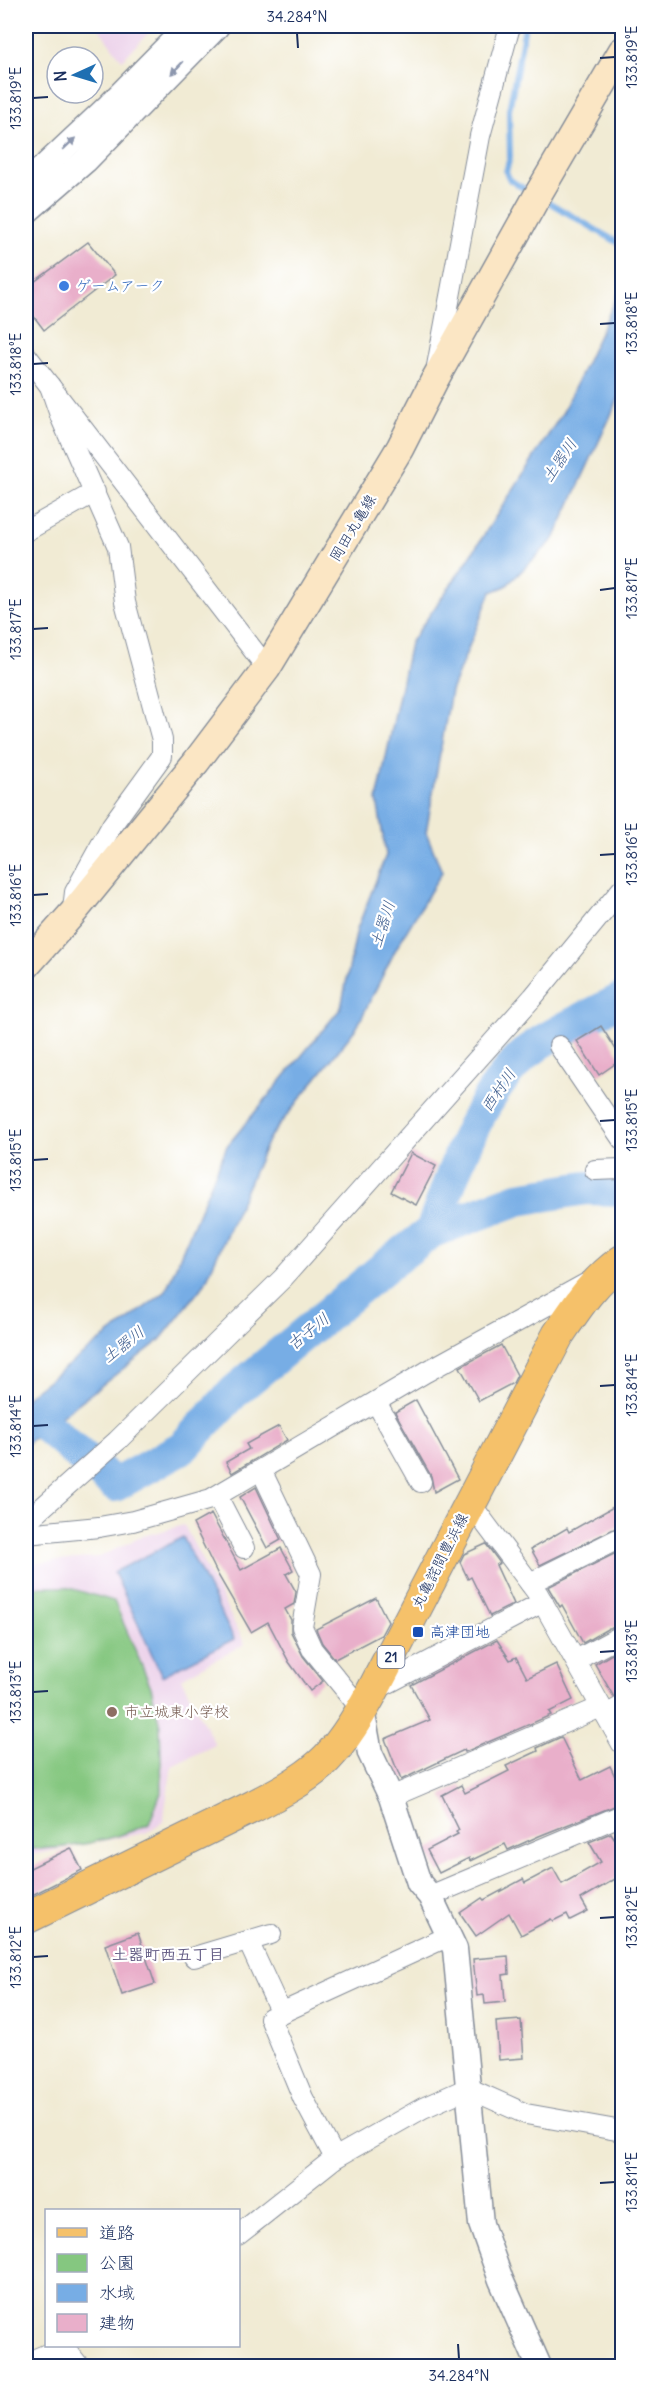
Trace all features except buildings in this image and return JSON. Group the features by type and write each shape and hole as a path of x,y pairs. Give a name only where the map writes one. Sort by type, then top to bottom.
{"main road":[{"name":"岡田丸亀線","path":"26,966 72,914 196,762 267,668 400,448 434,381 540,191 622,51"},
{"name":"丸亀詫間豊浜線","path":"26,1918 283,1791 321,1764 339,1743 367,1701 558,1335 586,1294 615,1266"}],"street":[{"path":"26,184 109,106 188,26"},
{"path":"26,212 85,161 217,26"},
{"path":"434,381 480,136 510,26"},
{"path":"26,355 267,668"},
{"path":"50,386 61,418 118,547 125,602 162,740 162,756 112,825 75,892 72,914"},
{"path":"26,531 95,492"},
{"path":"26,1522 117,1441 283,1278 509,1024 622,889"},
{"path":"560,1046 622,1139"},
{"path":"595,1170 622,1169"},
{"path":"26,1534 99,1527 133,1521 211,1499 615,1266"},
{"path":"376,1402 421,1482"},
{"path":"261,1470 311,1574 303,1627 307,1638 312,1649 367,1701 370,1753 391,1797 419,1883 430,1896 450,1936 454,1949 480,2224 501,2280 539,2367"},
{"path":"217,1496 244,1548"},
{"path":"470,1503 543,1602 576,1660 610,1709 622,1744"},
{"path":"530,1583 620,1529"},
{"path":"367,1701 431,1659 543,1602"},
{"path":"576,1660 615,1639"},
{"path":"391,1797 610,1709"},
{"path":"430,1896 622,1815"},
{"path":"194,1957 271,1934"},
{"path":"335,2158 303,2098 270,2018 450,1936"},
{"path":"248,1941 281,2013"},
{"path":"240,2233 335,2158 423,2108 468,2088 526,2114 622,2131"},
{"path":"26,2363 63,2347"},
{"path":"66,2347 79,2367"}],"shaded area":[{"path":"97,26 155,26 122,60"},
{"name":"市立城東小学校","path":"184,1525 245,1644 181,1678 215,1745 172,1766 163,1822 145,1833 26,1856 26,1564 99,1557 143,1536"}],"green space":[{"path":"66,1587 114,1601 151,1687 160,1726 162,1790 149,1824 119,1836 89,1843 58,1848 26,1849 26,1589"}],"water":[{"name":"土器川","path":"622,286 622,391 554,539 506,586 491,592 451,691 426,832 442,872 397,947 357,1027 269,1138 205,1283 160,1340 26,1444 26,1397 165,1292 227,1146 341,1008 357,929 386,855 377,800 410,643 466,563 563,412"},
{"path":"183,1537 234,1639 162,1676 114,1572"}],"waterway":[{"path":"525,26 509,110 510,157 506,172 510,180 531,193"},
{"path":"543,199 622,245"},
{"name":"西村川","path":"432,1231 460,1155 485,1105 500,1082 517,1062 537,1045 622,999"},
{"name":"古子川","path":"33,1415 115,1485 183,1447 235,1391 387,1265 432,1231 518,1199 586,1188 622,1189"}],"place":[{"name":"ゲームアーク","path":"64,286"},
{"name":"高津団地","path":"418,1632"},
{"name":"市立城東小学校","path":"112,1712"}],"district":[{"name":"土器町西五丁目","path":"168,1954"}]}
